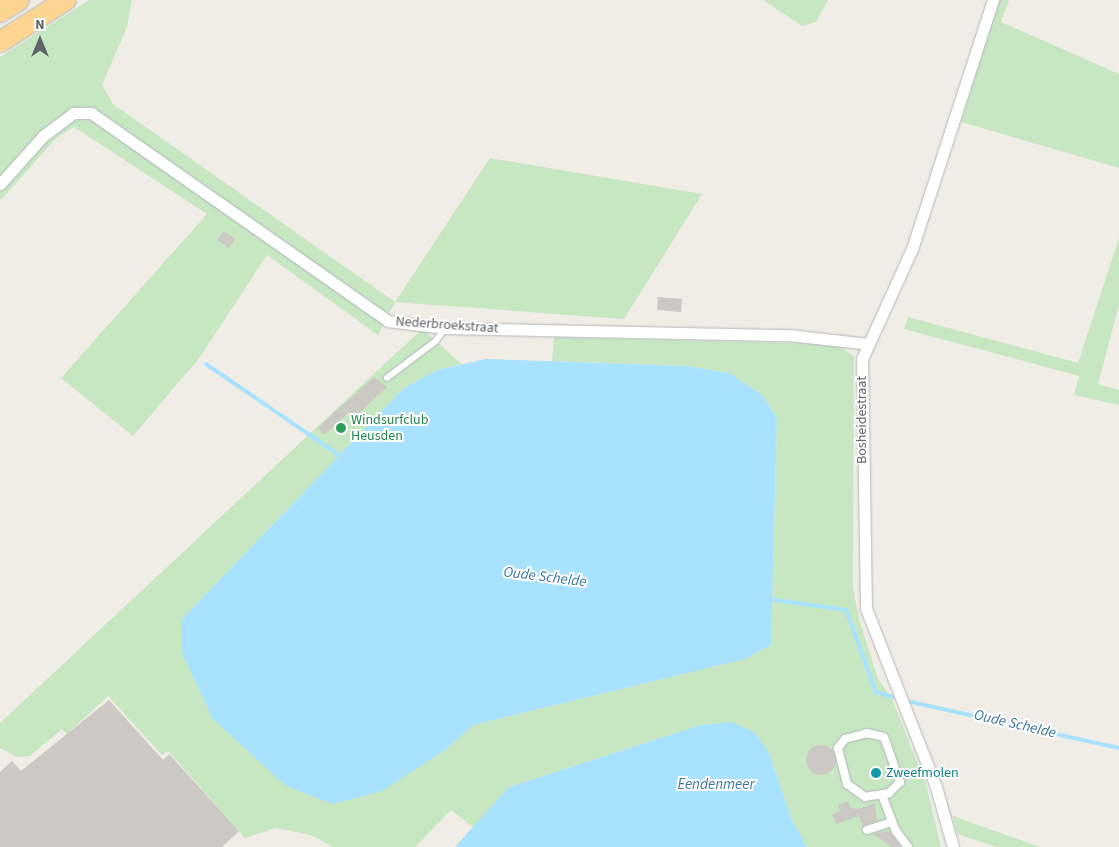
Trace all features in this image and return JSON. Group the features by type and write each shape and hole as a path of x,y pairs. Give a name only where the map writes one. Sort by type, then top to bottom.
{"highway":[{"path":"0,12 19,0"},
{"path":"0,42 66,0"}],"street":[{"name":"Bosheidestraat","path":"953,847 936,787 866,608 862,359 912,249 993,0"},
{"name":"Nederbroekstraat","path":"0,184 43,136 73,113 91,113 388,321 446,328 788,335 869,344"},
{"path":"868,733 884,736 900,782 882,795 865,797 847,784 839,743 868,733"},
{"path":"882,795 892,822 908,847"},
{"path":"867,830 892,822"}],"lane":[{"path":"388,378 436,341 446,328"}],"green space":[{"path":"89,0 132,0 127,27 102,85 113,104 395,302 378,335 267,255 200,357 133,436 61,378 207,214 74,127 56,138 0,201 0,57"},
{"path":"763,0 828,0 816,22 802,26"},
{"path":"998,0 1009,0 1001,22 1119,74 1119,168 961,122"},
{"path":"490,158 702,194 624,319 395,302"},
{"path":"1119,238 1119,305 1098,384 1119,390 1119,405 1074,395 1079,376 904,329 908,317 1078,363"},
{"path":"422,329 462,364 437,370 404,388 181,620 445,750 473,725 745,659 771,645 777,418 762,395 729,373 686,366 552,361 554,337 835,344 854,356 853,588 859,619 878,679 892,699 926,784 941,847 807,847 791,818 769,753 732,722 701,725 509,787 474,828 451,810 415,847 333,847 311,835 276,828 245,838 168,751 162,755 108,696 67,734 62,729 30,756 17,757 0,748 0,723"},
{"path":"953,816 1040,847 997,847 957,834"}],"water":[{"path":"486,359 686,366 729,373 762,395 777,418 771,645 745,659 473,725 445,750 382,791 333,804 286,786 213,719 182,653 181,620 404,388 437,370"},
{"name":"Eendenmeer","path":"732,722 755,733 769,753 791,818 807,847 455,847 509,787 701,725"}],"building":[{"path":"224,231 235,239 229,248 217,240"},
{"path":"658,297 682,299 681,312 657,310"},
{"path":"374,377 387,387 354,418 342,406"},
{"path":"341,406 348,413 324,435 318,428"},
{"path":"109,700 163,760 169,754 239,831 222,847 0,847 0,772 12,761 21,771"},
{"path":"821,745 832,749 836,760 832,771 821,775 810,771 806,760 810,749"},
{"path":"848,801 850,808 859,809 875,803 877,821 863,826 859,816 836,824 832,814 840,811 838,805"},
{"path":"890,831 901,847 891,847 873,834"}],"waterway":[{"name":"Oude Schelde","path":"206,364 342,457"},
{"name":"Oude Schelde","path":"768,599 846,610 876,692 892,697"},
{"name":"Oude Schelde","path":"911,702 1119,748"}],"place":[{"name":"Windsurfclub Heusden","path":"341,428"},
{"name":"Zweefmolen","path":"876,773"}]}
